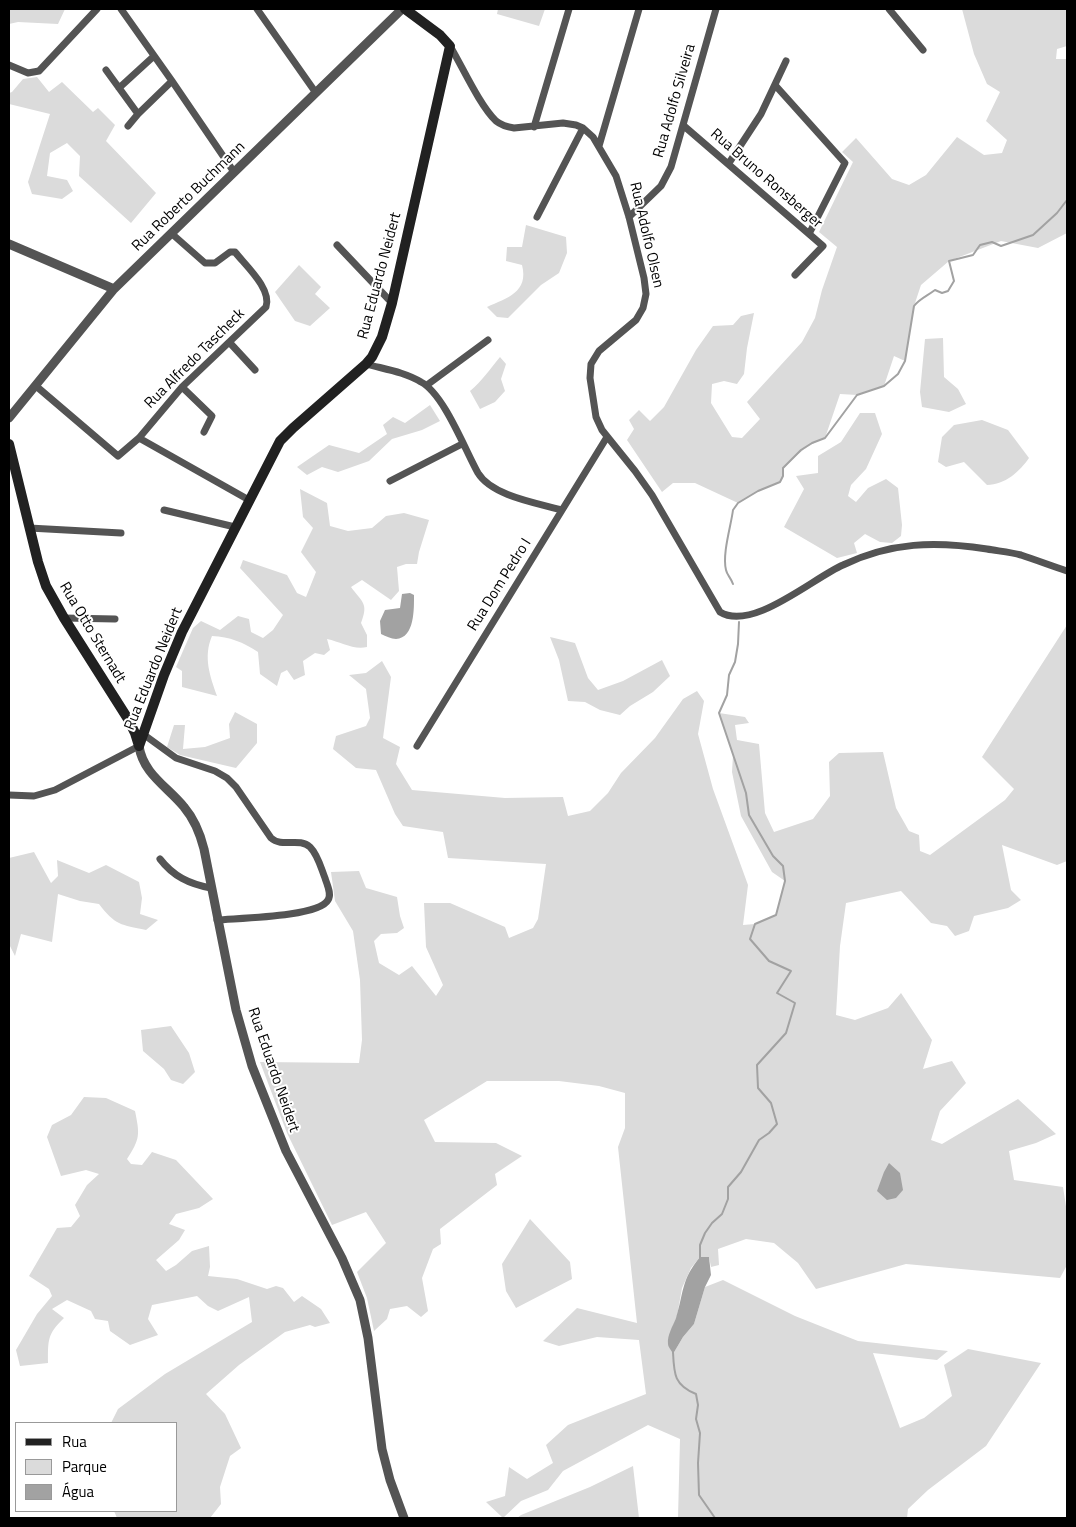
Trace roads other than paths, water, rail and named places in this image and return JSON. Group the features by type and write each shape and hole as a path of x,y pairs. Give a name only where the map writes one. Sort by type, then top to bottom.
{"main road":[{"path":"403,9 440,35 450,46"},
{"name":"Rua Eduardo Neidert","path":"139,746 176,646 276,449 286,435 366,364 379,344 392,303 450,46"},
{"name":"Rua Otto Sternadt","path":"9,444 29,528 46,586 128,719 139,746"}],"street":[{"path":"9,65 28,73 39,71 97,9"},
{"path":"121,9 234,172"},
{"path":"257,9 316,93"},
{"name":"Rua Roberto Buchmann","path":"9,418 114,289 403,9"},
{"path":"534,127 569,9"},
{"path":"599,146 639,9"},
{"name":"Rua Adolfo Silveira","path":"629,217 651,197 666,178 684,126 716,9"},
{"path":"889,9 923,50"},
{"path":"450,46 488,111 497,121 508,127 534,127 570,123 583,128 537,217"},
{"path":"119,88 154,56"},
{"path":"729,163 761,114 786,61"},
{"path":"106,70 138,114"},
{"path":"128,126 172,81"},
{"path":"774,85 846,163 809,234"},
{"name":"Rua Bruno Ronsberger","path":"684,126 823,246 795,275"},
{"name":"Rua Adolfo Olsen","path":"583,128 593,137 616,176 629,217 646,294 643,308 636,320 599,351 591,364 590,378 596,417 607,437 652,496 716,608 725,615 738,617 755,613 782,600 842,565 873,552 911,544 954,544 1010,553 1067,572"},
{"name":"Rua Alfredo Tascheck","path":"36,386 118,456 139,438 182,387 266,307 268,302 266,294 235,252 230,252 215,263 205,263 171,233"},
{"path":"9,244 114,289"},
{"path":"337,245 392,303"},
{"path":"427,385 488,340"},
{"path":"230,343 255,370"},
{"path":"366,364 413,378 427,385 438,398 478,473 486,484 512,496 562,510"},
{"path":"182,387 212,416 204,432"},
{"name":"Rua Dom Pedro I","path":"417,746 607,437"},
{"path":"139,438 250,500"},
{"path":"390,482 462,444"},
{"path":"164,510 235,527"},
{"path":"29,528 120,533"},
{"path":"64,618 115,619"},
{"path":"143,734 176,758 215,770 227,778 236,787 274,841 301,843 308,846 315,853 329,892 328,900 317,909 304,912 217,920"},
{"path":"9,795 34,796 55,790 139,746"},
{"name":"Rua Eduardo Neidert","path":"139,746 140,756 147,769 184,806 198,830 204,849 236,1010 252,1066 283,1144 342,1258 360,1300 367,1332 385,1464 404,1518"},
{"path":"160,859 170,870 186,882 211,888"}],"water":[{"path":"410,593 414,595 413,614 407,634 396,639 381,634 380,621 385,610 400,608 402,594"},
{"path":"889,1163 900,1173 903,1190 896,1198 887,1200 877,1191"},
{"path":"700,1257 709,1257 711,1275 705,1287 694,1324 683,1337 673,1354 668,1345 669,1334 676,1318 686,1280"}],"waterway":[{"path":"733,584 727,572 725,556 733,510 738,503 758,491 780,482 783,476 783,468 801,450 825,438 857,395 884,386 898,374 905,361 914,306 935,290 942,293 948,291 954,281 949,261 973,255 980,245 992,242 1001,246 1033,235 1057,213 1067,200"},
{"path":"700,1259 700,1245 712,1223 722,1214 728,1199 728,1187 741,1172 759,1140 777,1124 771,1103 758,1088 757,1065 786,1033 795,1003 777,993 791,971 769,961 750,939 755,924 776,915 785,881 783,866 773,856 749,815 746,793 719,713 727,695 729,675 735,662 739,622"},
{"path":"673,1352 675,1373 679,1383 696,1394 698,1405 696,1419 700,1433 698,1463 699,1495 715,1518"}]}
